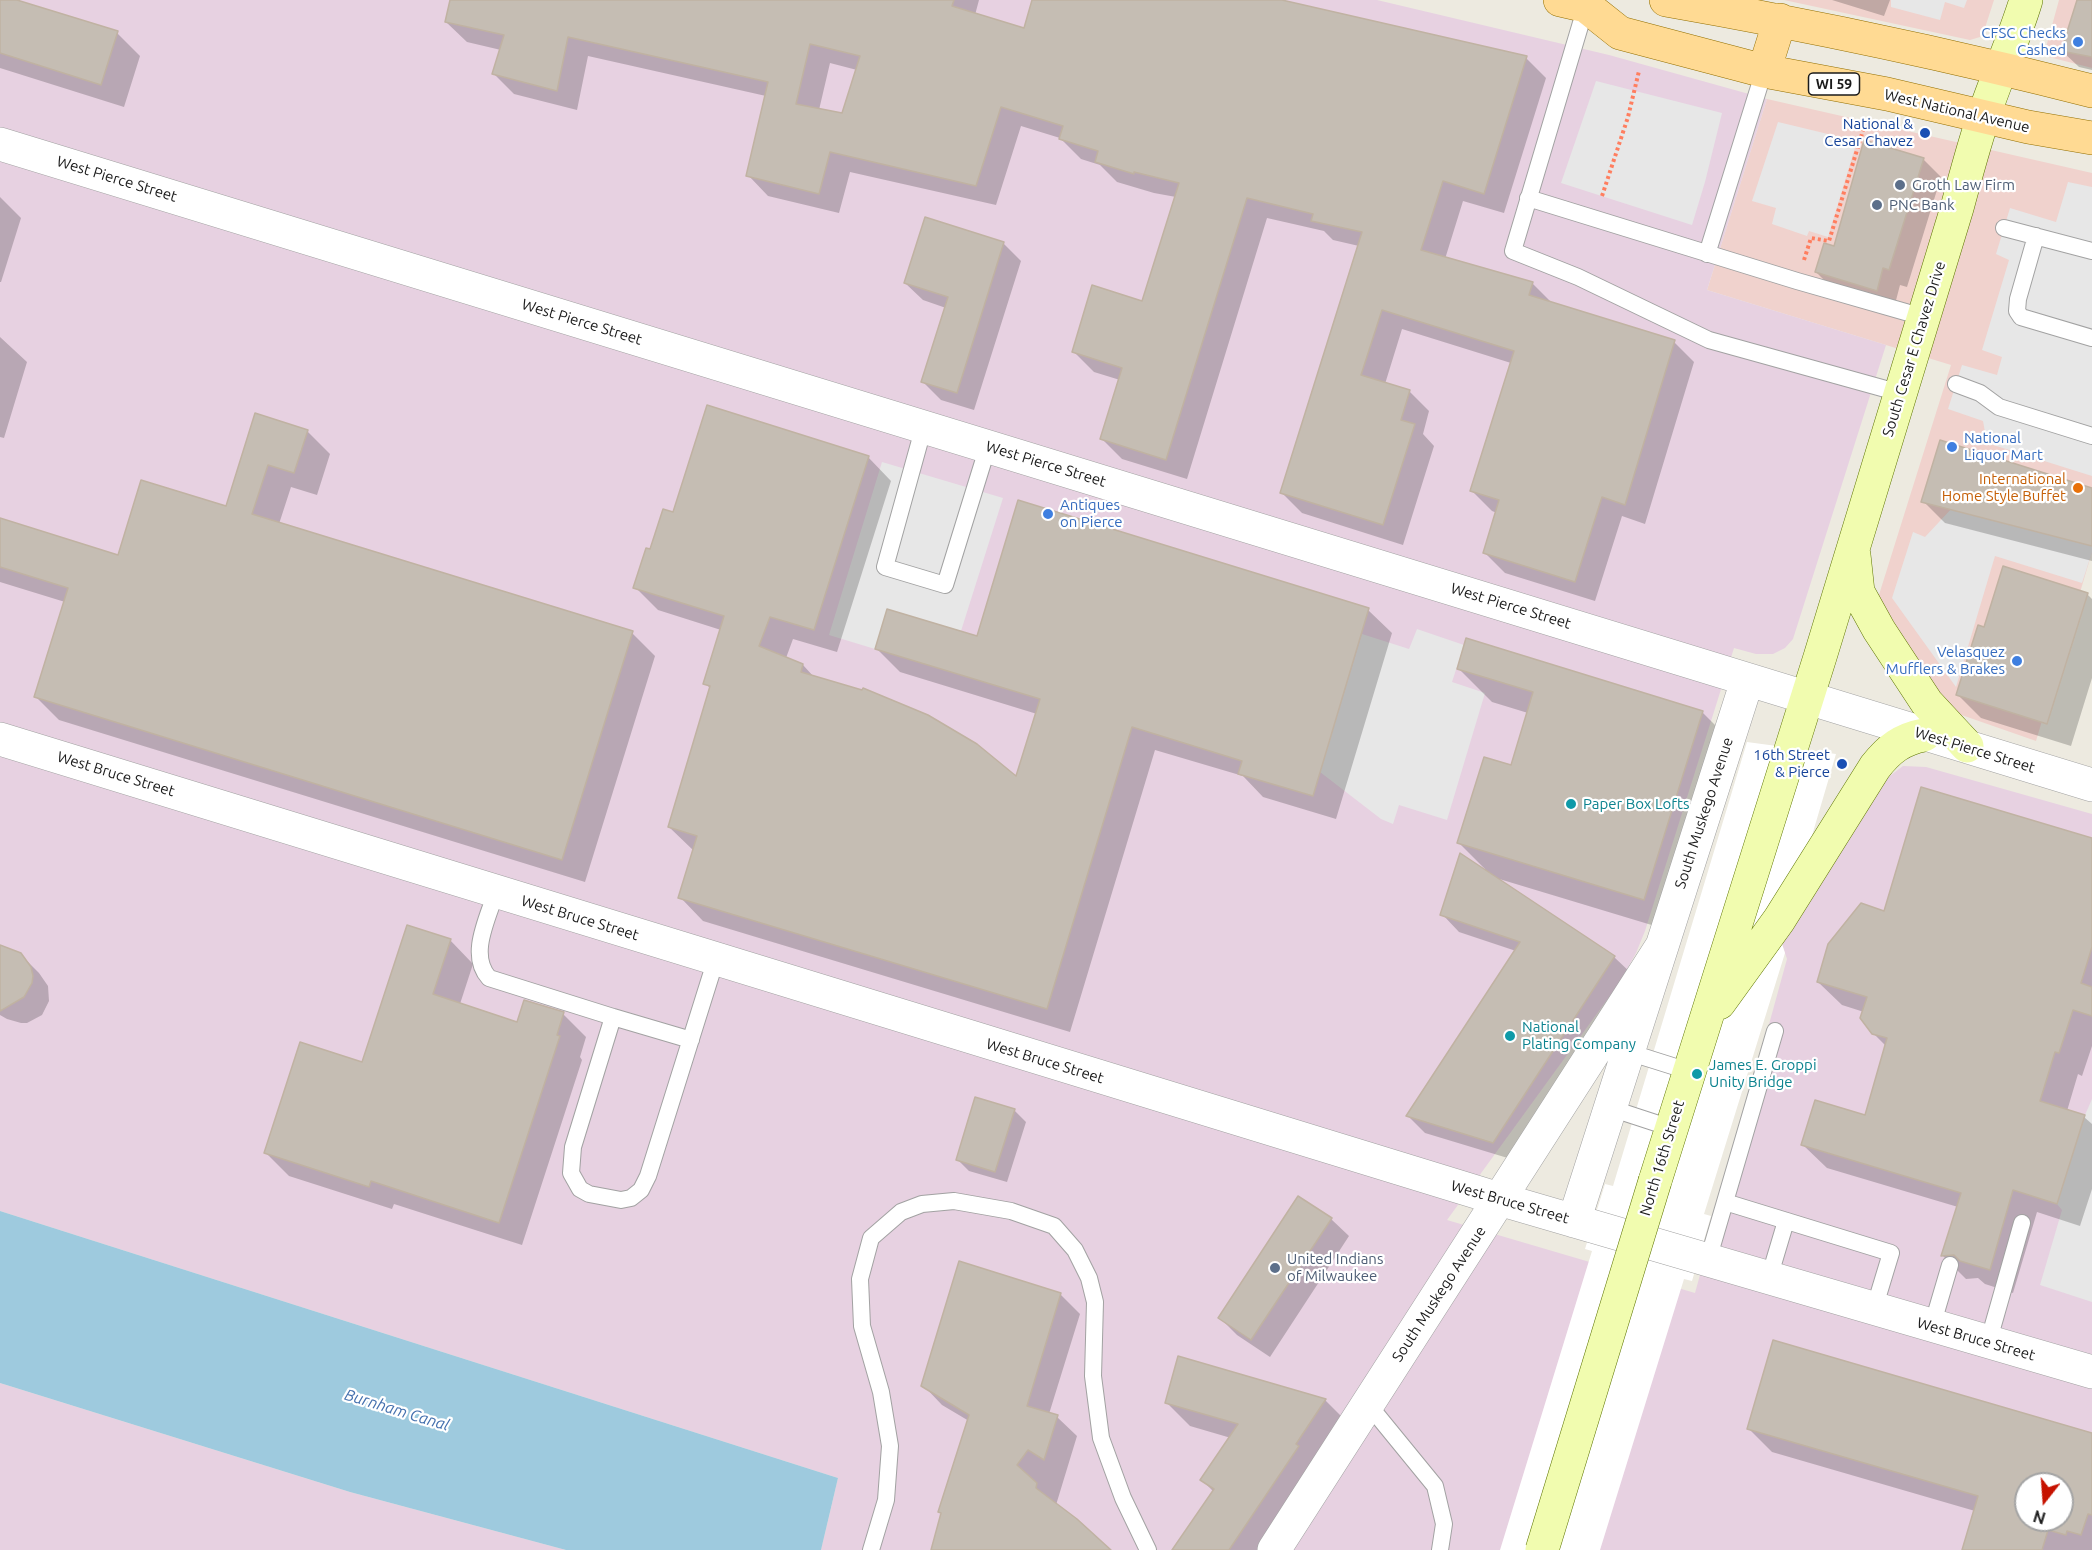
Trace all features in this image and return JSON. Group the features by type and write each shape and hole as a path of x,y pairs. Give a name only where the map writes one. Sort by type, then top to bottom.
{"main road":[{"path":"1666,0 1780,20 2002,68 2092,91"},
{"name":"South Cesar E Chavez Drive","path":"1806,699 1983,116 2014,40 2026,0"},
{"name":"West National Avenue","path":"1584,2 1620,33 1764,71 1887,94 2028,127 2092,138"},
{"path":"1764,71 1780,20"},
{"path":"1853,546 1858,592 1879,630 1927,703 1967,746"},
{"name":"North 16th Street","path":"1542,1550 1702,1026 1806,699"},
{"path":"1702,1026 1779,920 1875,767 1888,750 1909,738 1924,735"}],"street":[{"name":"West Pierce Street","path":"0,144 2092,785"},
{"name":"South Muskego Avenue","path":"1574,1221 1747,681"},
{"name":"West Bruce Street","path":"0,739 1499,1199 2092,1372"},
{"name":"South Muskego Avenue","path":"1274,1550 1662,946"}],"lane":[{"path":"1584,2 1513,251 1578,277 1709,340 1900,393"},
{"path":"1707,254 1764,71"},
{"path":"1528,198 1707,254 1923,317"},
{"path":"2004,228 2092,251"},
{"path":"2036,236 2018,299 2017,311 2021,317 2092,338"},
{"path":"1956,384 1980,393 1999,407 2090,430"},
{"path":"924,426 885,567 945,585 988,446"},
{"path":"496,892 479,948 483,972 489,978 691,1040"},
{"path":"613,1017 573,1147 571,1173 580,1189 589,1194 621,1200 631,1198 640,1190 648,1176 716,959"},
{"path":"1708,1260 1775,1031"},
{"path":"1628,1052 1682,1069"},
{"path":"1610,1108 1668,1127"},
{"path":"871,1550 886,1500 890,1446 881,1392 862,1326 860,1279 871,1238 901,1212 922,1204 954,1201 1011,1210 1054,1226 1080,1259 1089,1278 1095,1302 1093,1376 1101,1438 1123,1498 1148,1550"},
{"path":"1725,1202 1892,1253 1874,1309"},
{"path":"1769,1278 1786,1221"},
{"path":"1988,1343 2022,1223"},
{"path":"1932,1326 1950,1265"},
{"path":"1368,1404 1434,1486 1444,1524 1440,1550"}],"path":[{"path":"1595,219 1628,117 1640,68"},
{"path":"1808,248 1811,238 1829,241 1865,124"}],"shaded area":[{"path":"0,0 1377,0 1609,55 1767,99 1707,290 1886,345 1793,639 1785,648 1773,654 1756,654 1734,648 1645,931 1636,953 1620,982 1447,1220 1695,1293 1787,959 1781,941 1878,785 1903,766 1926,767 2092,814 2092,1550 821,1550 838,1478 0,1211"},
{"path":"1784,0 1994,0 1984,31 1980,37 1970,40"},
{"path":"1891,0 1967,0 1964,8 1945,2 1940,20 1891,7"},
{"path":"2059,0 2092,0 2092,68 2049,57 2045,51"},
{"path":"1596,81 1722,113 1692,225 1561,183"},
{"path":"1767,99 2092,173 2092,552 2036,741 1953,712 1888,620 1878,598 1951,365 1707,290"},
{"path":"1778,122 1857,141 1828,237 1809,231 1807,236 1772,224 1776,208 1752,201"},
{"path":"2068,182 2092,187 2092,476 1987,443 1983,421 1948,409 1962,365 1997,375 2002,357 1982,350 2009,260 1996,254 2010,208 2056,222"},
{"path":"882,462 1003,498 961,631 887,609 875,649 829,635"},
{"path":"1953,507 2092,543 2092,552 2082,583 1995,556 1956,687 1892,598 1913,532 1925,537"},
{"path":"1417,629 1464,645 1452,682 1485,693 1447,820 1399,805 1393,824 1381,819 1320,772 1362,634 1409,649"},
{"path":"2092,1099 2092,1302 2040,1285 2062,1210 2057,1204"},
{"path":"0,1383 350,1492 566,1550 0,1550"}],"water":[{"name":"Burnham Canal","path":"0,1211 838,1478 821,1550 566,1550 350,1492 0,1383"}],"pier":[{"name":"James E. Groppi Unity Bridge","path":"1747,742 1836,754 1781,941 1785,953 1704,1214 1711,1216 1692,1281 1684,1279 1600,1550 1500,1550 1592,1251 1585,1249 1605,1184 1613,1186"}],"building":[{"path":"0,0 17,0 118,31 101,85 0,53"},
{"path":"450,0 954,0 952,6 1024,28 1032,0 1282,0 1527,56 1484,194 1443,181 1421,250 1533,282 1529,295 1675,340 1625,505 1602,497 1575,582 1483,553 1499,500 1470,491 1514,351 1382,310 1361,375 1410,390 1401,420 1415,424 1383,525 1280,493 1362,232 1311,221 1313,214 1247,198 1166,460 1100,439 1122,368 1072,352 1092,285 1142,301 1179,183 1134,172 1134,174 1095,162 1098,151 1059,139 1063,126 1001,107 976,186 830,152 819,194 746,176 768,82 568,37 557,91 492,74 504,35 445,22","holes":["810,44 860,56 842,113 796,104"]},
{"path":"2077,0 2092,0 2092,57 2061,51"},
{"name":"PNC Bank","path":"1864,140 1924,158 1889,270 1883,268 1877,291 1815,272 1824,243 1834,246"},
{"path":"925,217 1004,242 957,393 921,382 948,297 904,283"},
{"path":"707,405 869,456 814,630 770,617 759,646 803,664 801,672 862,690 863,688 928,715 977,744 1016,776 1040,699 875,649 887,609 977,636 1018,500 1369,608 1313,796 1238,774 1242,761 1132,727 1047,1009 678,898 697,836 668,827 710,686 703,684 724,616 633,588 646,548 650,549 663,509 673,512"},
{"path":"255,413 308,430 294,473 268,465 252,514 633,631 562,860 34,697 68,588 0,567 0,518 118,555 141,480 226,506"},
{"path":"1940,440 2092,488 2092,546 1921,502"},
{"name":"Velasquez Mufflers & Brakes","path":"2003,566 2088,593 2047,724 1956,695 1978,625 1984,627"},
{"name":"Paper Box Lofts","path":"1466,638 1703,711 1644,900 1457,843 1484,757 1511,765 1533,692 1457,669"},
{"path":"1921,787 2092,838 2092,947 2081,983 2092,987 2092,1016 2073,1010 2059,1053 2055,1052 2040,1101 2085,1115 2057,1204 2013,1190 1990,1270 1960,1261 1954,1255 1941,1256 1961,1193 1801,1145 1815,1100 1865,1115 1887,1038 1872,1034 1860,1018 1867,997 1817,982 1828,944 1861,903 1884,911"},
{"name":"National Plating Company","path":"1460,853 1615,956 1493,1143 1406,1116 1520,942 1440,915"},
{"path":"407,925 451,939 433,994 517,1022 524,1000 564,1012 557,1035 560,1036 499,1223 371,1181 369,1187 264,1153 300,1042 362,1062"},
{"path":"0,945 21,953 31,967 33,976 32,983 24,997 0,1011"},
{"path":"975,1097 1015,1109 995,1172 956,1160"},
{"name":"United Indians of Milwaukee","path":"1298,1196 1332,1218 1251,1340 1218,1318"},
{"path":"959,1261 1061,1293 1027,1406 1058,1415 1044,1460 1028,1450 1017,1465 1037,1483 1036,1488 1077,1519 1111,1550 931,1550 941,1513 938,1512 969,1415 921,1386"},
{"path":"1773,1340 2092,1433 2092,1515 2088,1514 2081,1535 2070,1532 2074,1532 2074,1472 2014,1472 2014,1532 2047,1532 2042,1550 1962,1550 1978,1496 1747,1429"},
{"path":"1178,1356 1326,1399 1296,1444 1299,1446 1229,1550 1172,1550 1214,1489 1200,1480 1238,1424 1165,1403"}],"place":[{"name":"CFSC Checks Cashed","path":"2078,42"},
{"name":"National & Cesar Chavez","path":"1925,133"},
{"name":"Groth Law Firm","path":"1900,185"},
{"name":"PNC Bank","path":"1877,205"},
{"name":"National Liquor Mart","path":"1952,447"},
{"name":"International Home Style Buffet","path":"2078,488"},
{"name":"Antiques on Pierce","path":"1048,514"},
{"name":"Velasquez Mufflers & Brakes","path":"2017,661"},
{"name":"16th Street & Pierce","path":"1842,764"},
{"name":"Paper Box Lofts","path":"1571,804"},
{"name":"National Plating Company","path":"1510,1036"},
{"name":"James E. Groppi Unity Bridge","path":"1697,1074"},
{"name":"United Indians of Milwaukee","path":"1275,1268"}]}
